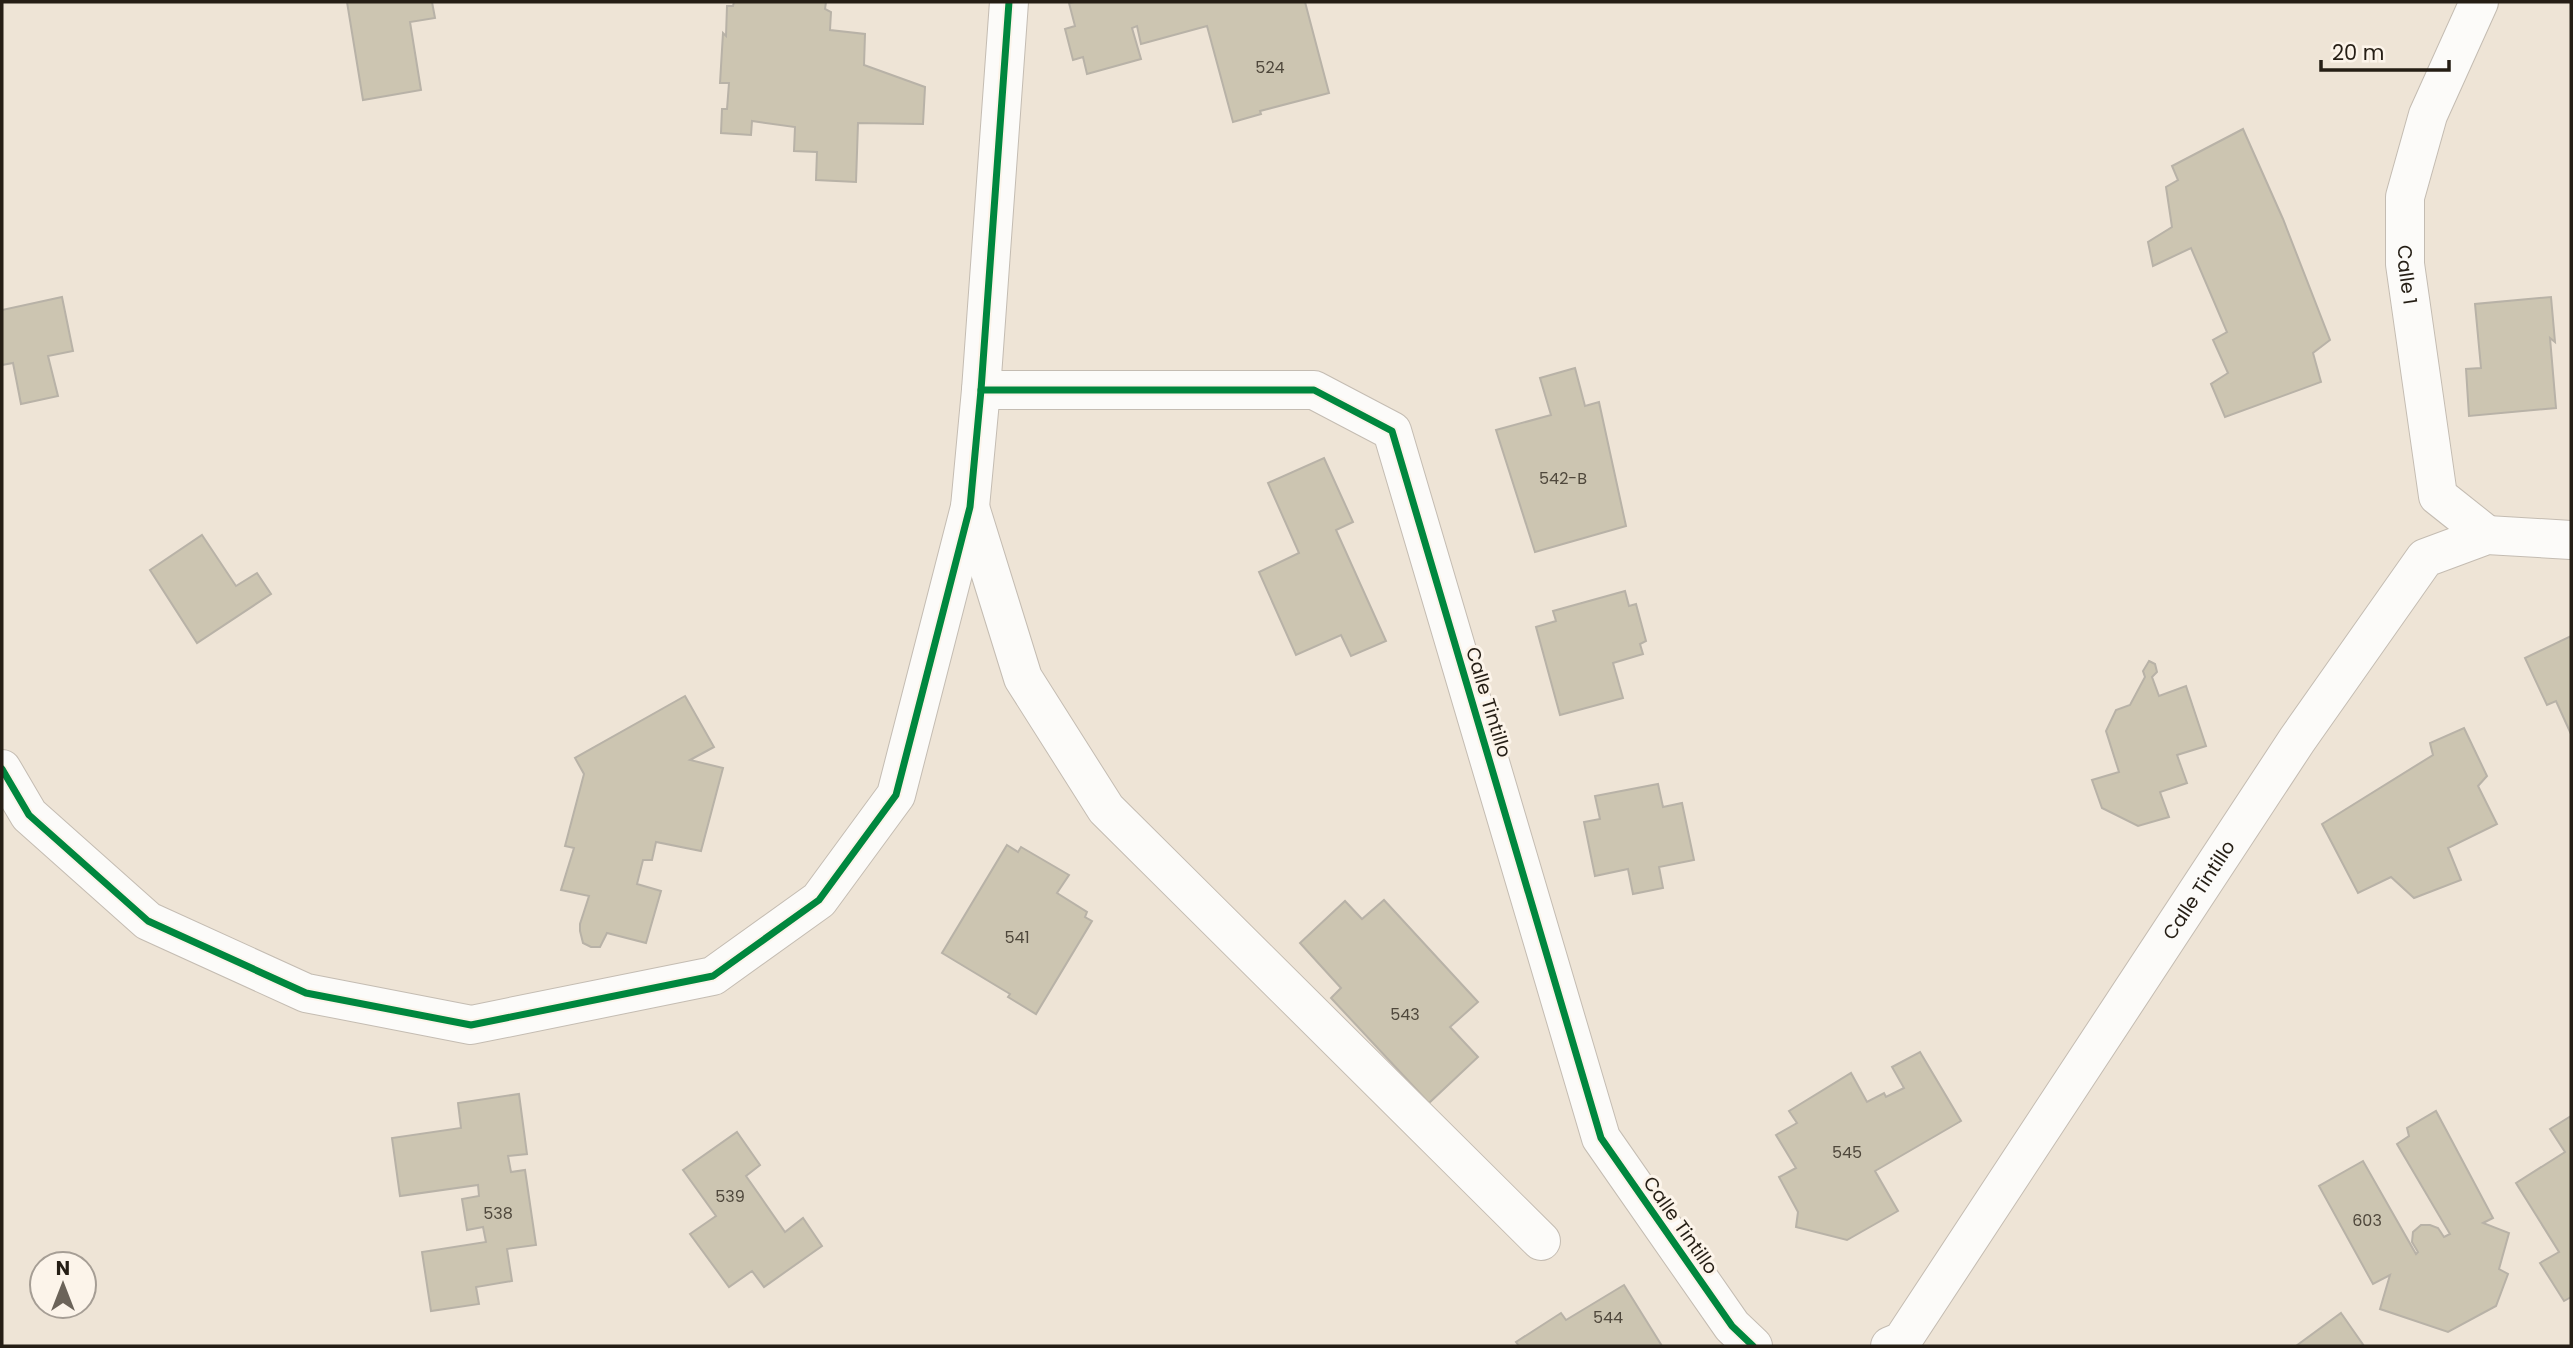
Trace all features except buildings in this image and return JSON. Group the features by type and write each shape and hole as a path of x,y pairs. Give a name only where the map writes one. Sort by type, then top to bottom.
{"street":[{"path":"2,769 29,814 148,921 306,993 471,1025 713,976 819,900 896,795 970,507 1009,2"},
{"name":"Calle 1","path":"2479,2 2428,115 2408,185 2405,197 2406,264 2438,496 2487,535"},
{"name":"Calle Tintillo","path":"981,390 1314,390 1392,431 1601,1138 1732,1326 1753,1346"},
{"path":"970,507 1023,678 1106,809 1541,1241"},
{"name":"Calle Tintillo","path":"1890,1346 1902,1341 2297,740 2425,558 2487,535 2571,540"}],"cycle path":[{"path":"2,769 29,815 148,921 306,993 471,1025 713,976 819,900 896,795 970,507 1009,2"},
{"path":"981,390 1314,390 1392,431 1601,1138 1732,1326 1753,1346"}]}
